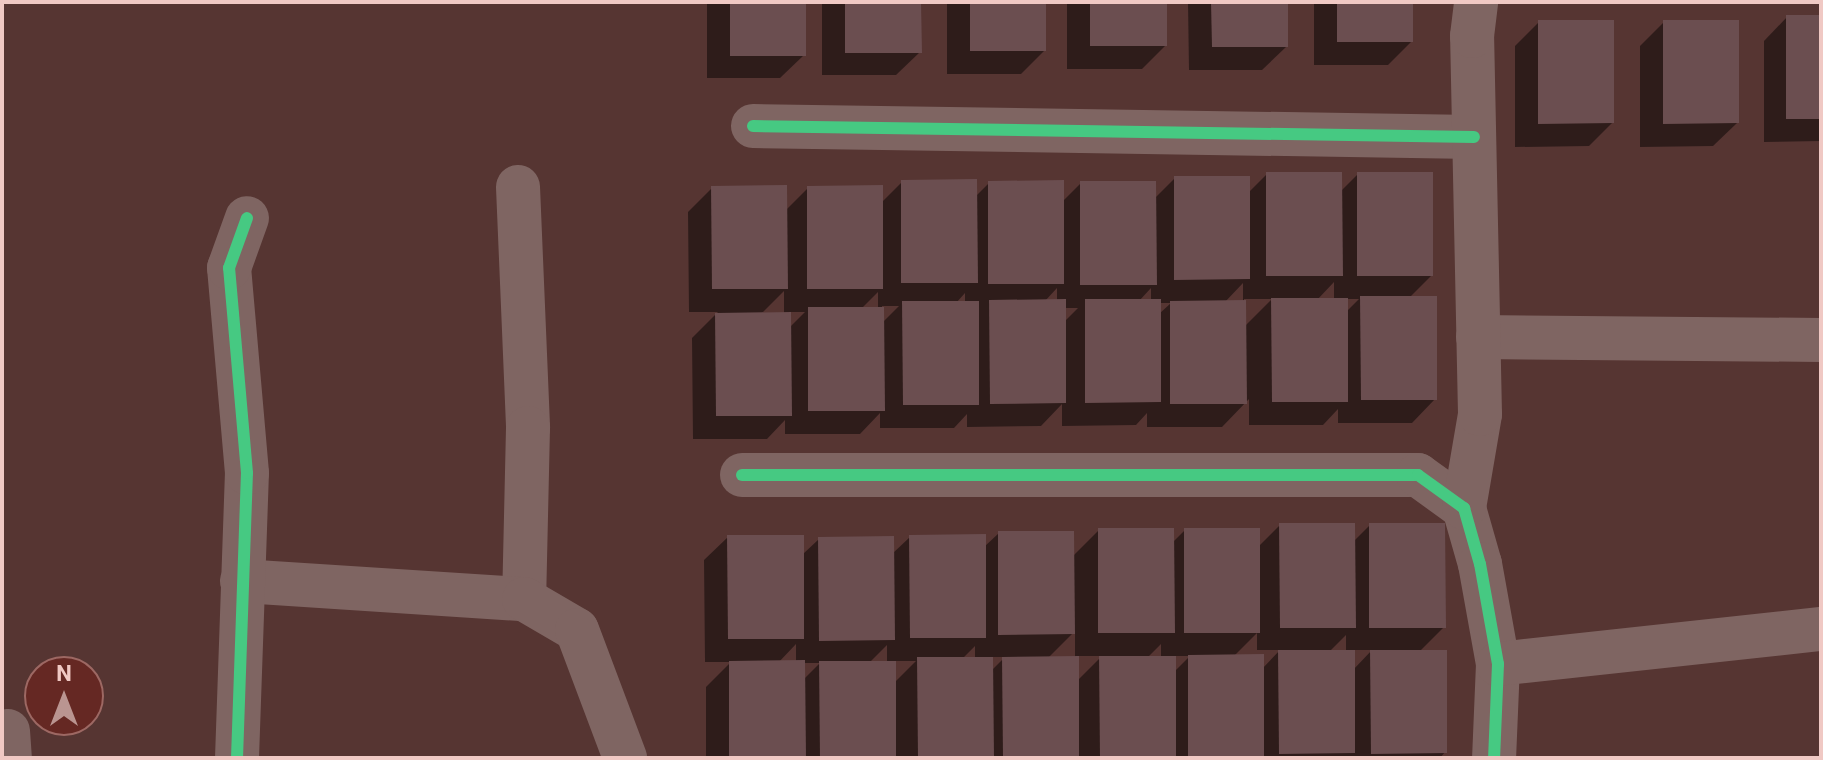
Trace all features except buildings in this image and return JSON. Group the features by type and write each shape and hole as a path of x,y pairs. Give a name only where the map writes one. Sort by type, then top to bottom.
{"street":[{"path":"1476,2 1474,137 1480,414 1464,508 1498,664 1494,758"},
{"path":"753,126 1474,137"},
{"path":"518,187 528,428 524,599"},
{"path":"237,758 247,473 229,268 247,218"},
{"path":"1478,337 1821,340"},
{"path":"742,475 1418,475 1464,508"},
{"path":"242,581 524,599 577,630 625,758"},
{"path":"1498,664 1821,629"}],"cycle path":[{"path":"753,126 1474,137"},
{"path":"237,758 247,473 229,268 247,218"},
{"path":"742,475 1418,475 1464,508 1480,564 1498,664 1494,758"}]}
